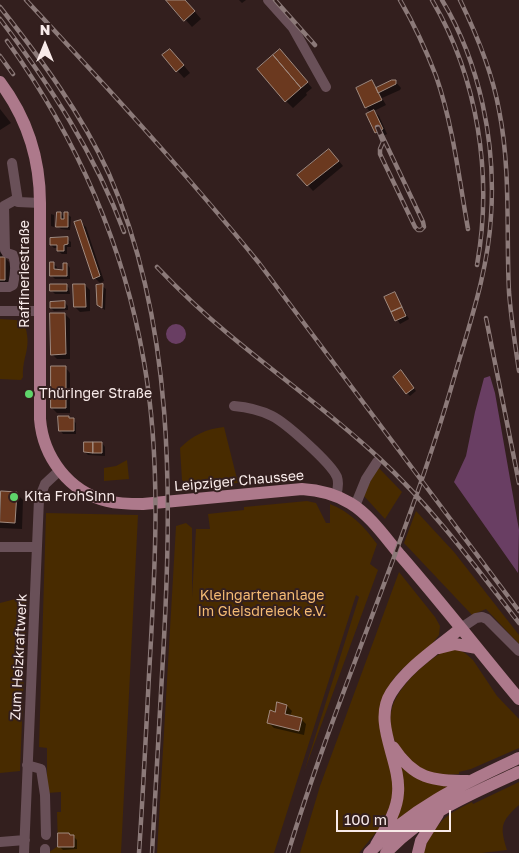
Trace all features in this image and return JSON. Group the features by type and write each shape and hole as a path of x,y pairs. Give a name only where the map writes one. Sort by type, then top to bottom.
{"main road":[{"name":"Raffineriestraße","path":"0,82 16,105 29,134 38,168 40,203 40,425 46,446 60,470"},
{"name":"Leipziger Chaussee","path":"60,470 69,481 90,495 121,504 143,504 302,489 320,491 336,496 355,506 382,533 519,699"},
{"path":"377,850 396,808 398,795 397,772 385,715 390,694 403,677 461,628"},
{"path":"436,649 455,644 477,648"},
{"path":"389,740 409,768 419,774 442,780 470,780"},
{"path":"377,850 392,830 420,808 470,780 519,758"},
{"path":"377,850 412,830 440,810 519,772"},
{"path":"418,853 421,841 440,810"}],"street":[{"path":"268,0 293,28 326,87"},
{"path":"12,163 18,202"},
{"path":"0,287 13,285 14,280 14,258 13,255 5,250 4,206 15,200 18,202 40,203"},
{"path":"0,311 39,311"},
{"path":"234,406 256,410 272,416 298,434 334,471 338,485 336,496"},
{"path":"355,506 366,480 377,462"},
{"name":"Zum Heizkraftwerk","path":"24,853 41,491 48,480 60,470"},
{"path":"0,546 37,547"},
{"path":"461,628 476,618 482,617 487,619 519,651"},
{"path":"28,765 41,769 45,795 46,835"},
{"path":"0,842 25,840"}],"green space":[{"path":"0,319 16,320 24,323 28,339 21,380 0,379"},
{"path":"224,427 238,483 188,486 182,480 180,448 200,433"},
{"path":"127,460 129,479 104,481 104,468 116,466"},
{"path":"378,467 402,492 385,519 363,495"},
{"name":"Kleingartenanlage Im Gleisdreieck e.V.","path":"307,501 316,503 326,523 330,523 330,504 350,515 362,526 377,544 370,564 378,570 304,772 359,597 356,595 274,853 157,853 176,526 186,523 192,528 192,597 196,529 210,529 208,514 244,510 244,507"},
{"path":"416,511 454,552 519,635 519,644 486,609 472,615 404,543"},
{"path":"46,513 138,515 121,853 48,853 58,846 57,812 61,812 61,792 47,793 47,748 39,747"},
{"path":"399,572 440,626 439,635 431,645 401,670 392,681 385,697 395,797 378,830 359,853 300,853 320,786"},
{"path":"27,596 20,771 0,773 0,603"},
{"path":"446,650 459,650 473,660 497,696 519,719 519,748 471,769 459,772 459,774 442,775 426,770 407,758 395,741 390,719 395,700 406,683 422,667"},
{"path":"400,766 452,784 391,825"},
{"path":"519,782 519,805 508,816 503,825 503,836 507,850 482,853 422,853 436,828 453,812"}],"shaded area":[{"path":"176,324 183,327 186,334 183,341 176,344 169,341 166,334 169,327"},
{"path":"490,376 495,393 519,530 518,573 454,482 466,456 484,378"}],"building":[{"path":"166,0 185,0 195,11 184,21"},
{"path":"170,49 184,65 176,72 162,55"},
{"path":"280,49 308,82 301,88 273,55"},
{"path":"273,55 301,88 285,102 257,69"},
{"path":"372,80 382,100 365,108 356,88"},
{"path":"396,80 396,84 378,93 376,88"},
{"path":"374,110 383,129 375,133 366,114"},
{"path":"329,149 339,161 307,186 297,175"},
{"path":"57,212 61,212 61,219 64,219 64,212 68,212 68,227 56,227"},
{"path":"81,220 100,276 93,279 74,222"},
{"path":"68,237 68,244 64,245 64,251 57,251 57,245 50,245 50,238"},
{"path":"0,257 5,257 5,280 0,280"},
{"path":"50,262 54,262 54,269 63,270 63,263 67,263 67,276 50,276"},
{"path":"50,284 67,284 67,291 50,291"},
{"path":"73,284 85,284 86,307 74,307"},
{"path":"103,284 102,308 97,305 96,285"},
{"path":"395,292 402,307 391,312 384,297"},
{"path":"65,301 65,308 50,308 50,302"},
{"path":"402,307 406,316 395,321 391,312"},
{"path":"50,313 65,313 66,354 51,355"},
{"path":"51,366 66,366 66,408 51,408"},
{"path":"401,370 414,388 406,394 393,377"},
{"path":"58,416 74,418 74,431 59,431"},
{"path":"84,442 93,442 93,453 84,452"},
{"path":"93,442 102,442 102,453 93,453"},
{"path":"1,491 17,492 15,523 0,522"},
{"path":"277,702 287,705 285,714 302,718 299,731 267,723 270,710 275,712"},
{"path":"58,833 74,835 74,847 58,847"}],"railway":[{"path":"26,0 174,162 259,263 519,611"},
{"path":"275,0 315,45"},
{"path":"400,0 424,47 442,95 455,152 468,229"},
{"path":"432,0 448,30 461,62 478,128 483,197 482,231 477,265"},
{"path":"288,853 328,734 416,498 436,438 472,318 486,257 492,188 488,132 476,77 455,24 442,0"},
{"path":"460,0 488,67 503,133 507,178 509,292 519,371"},
{"path":"0,7 59,87 98,151 131,231 147,290 164,412 168,535 152,853"},
{"path":"0,19 54,95 70,121 99,175 124,232"},
{"path":"7,41 55,115 94,194 124,276 144,362 150,401 156,518 139,853"},
{"path":"0,56 13,74"},
{"path":"377,127 383,142 380,154 415,227 421,230 424,227 423,222 378,127"},
{"path":"157,267 217,324 342,425 379,458 435,517 519,623"},
{"path":"486,318 519,483"}],"place":[{"name":"Thüringer Straße","path":"29,394"},
{"name":"Kita FrohSinn","path":"14,497"}]}
